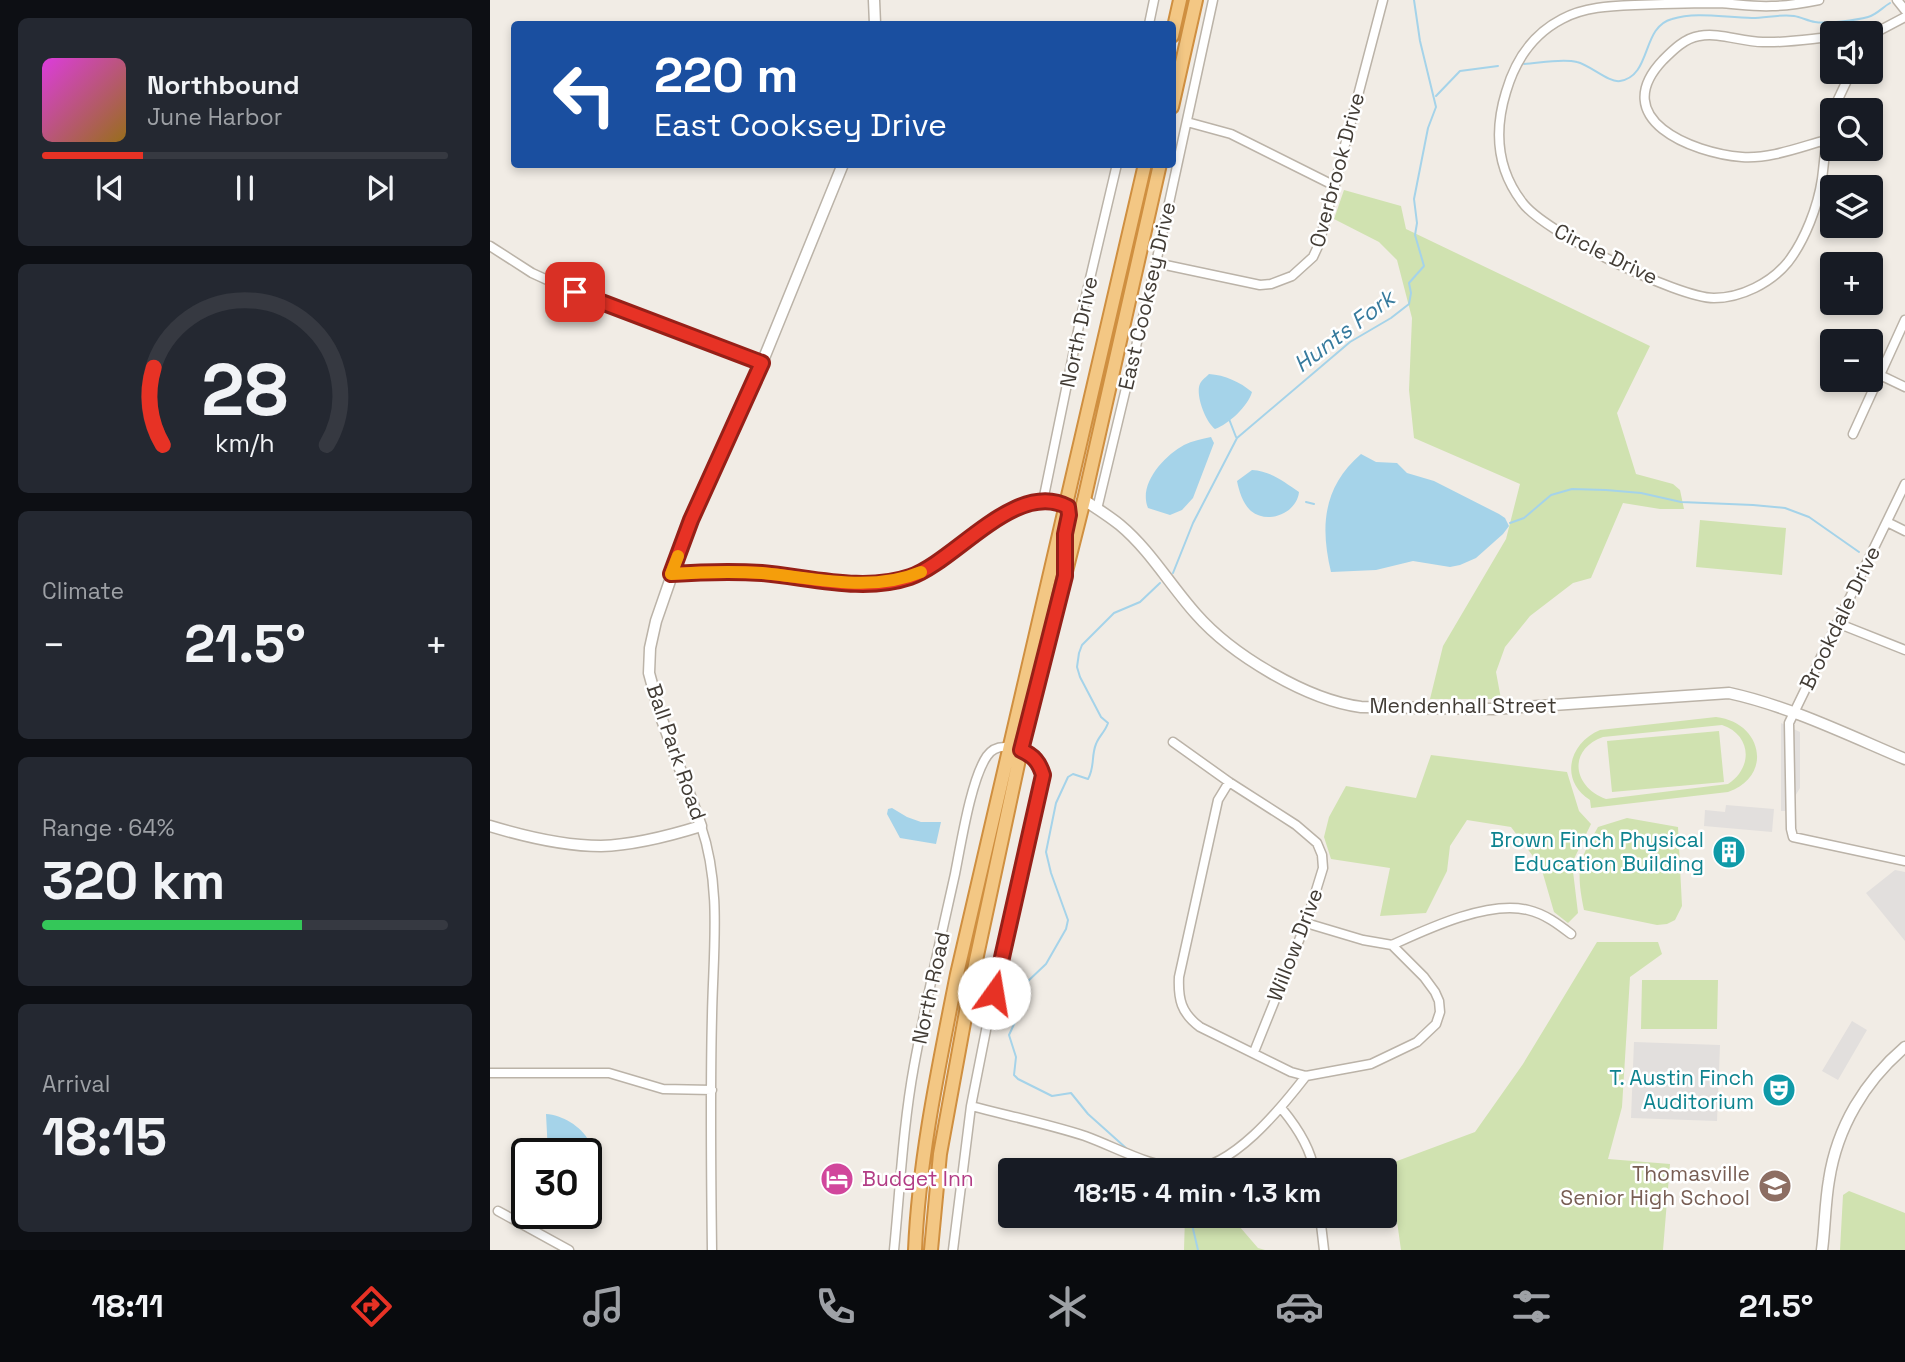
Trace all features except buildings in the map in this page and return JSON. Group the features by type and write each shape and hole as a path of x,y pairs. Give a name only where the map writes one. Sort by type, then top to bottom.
{"highway":[{"path":"1175,21 1180,0"},
{"path":"1176,89 1196,0"},
{"path":"931,1250 940,1154 954,1069 1016,748 1065,505 1144,168"},
{"path":"915,1250 938,1068 957,974 1016,748 1065,576 1159,168"},
{"path":"1080,447 1078,494 1084,500"},
{"path":"1065,505 1069,510 1065,534 1065,576"}],"street":[{"path":"874,0 875,21"},
{"path":"1150,21 1154,0"},
{"name":"East Cooksey Drive","path":"1097,509 1156,263 1213,0"},
{"name":"Overbrook Drive","path":"1156,263 1249,284 1271,284 1292,276 1313,257 1335,186 1382,0"},
{"name":"Circle Drive","path":"1819,0 1770,7 1683,3 1613,6 1583,10 1564,17 1542,31 1515,66 1501,108 1498,139 1503,167 1516,192 1529,210 1548,226 1585,247 1652,278 1683,291 1711,298 1733,296 1762,284 1790,261 1814,208 1824,161"},
{"path":"1897,0 1905,10"},
{"path":"1883,29 1905,17"},
{"path":"1820,38 1762,43 1715,36 1699,36 1687,40 1671,52 1654,71 1645,103 1650,118 1662,129 1700,149 1725,155 1746,158 1768,155 1820,142"},
{"path":"1187,122 1231,134 1335,186"},
{"name":"Ball Park Road","path":"712,1250 715,882 710,853 661,717 649,673 650,649 671,574 695,509 762,363 841,168"},
{"name":"North Drive","path":"1044,501 1078,334 1116,168"},
{"path":"490,246 524,269 567,289 762,363"},
{"path":"1883,368 1905,320"},
{"path":"1883,376 1905,387"},
{"path":"1853,434 1872,392"},
{"name":"Brookdale Drive","path":"1905,484 1790,723 1793,837 1905,861"},
{"name":"Mendenhall Street","path":"1084,500 1119,525 1139,544 1197,615 1220,638 1285,681 1342,705 1494,709 1624,701 1683,694 1729,693 1794,713 1905,759"},
{"path":"671,574 761,573 834,582 870,583 908,578 924,571 1005,513 1044,501 1065,505"},
{"path":"1887,522 1905,531"},
{"path":"1837,623 1905,650"},
{"name":"Willow Drive","path":"1173,742 1296,825 1317,843 1322,855 1323,868 1306,923 1254,1052"},
{"name":"North Road","path":"894,1250 914,1066 968,812 980,769 988,754 997,747 1016,748"},
{"path":"953,1250 971,1106 1043,775 1040,765 1032,755 1016,748"},
{"path":"1229,782 1218,800 1180,976 1179,995 1182,1008 1189,1019 1291,1072 1306,1076 1371,1064 1417,1042 1437,1023 1440,1012 1435,992 1392,945"},
{"path":"490,826 541,839 600,846 654,839 701,826"},
{"path":"1306,923 1363,940 1392,945 1441,922 1497,909 1526,909 1550,918 1572,933"},
{"path":"1822,1250 1828,1182 1839,1139 1849,1114 1878,1072 1905,1047"},
{"path":"490,1073 609,1073 663,1089 712,1090"},
{"path":"971,1106 1084,1136 1151,1161 1197,1169 1224,1157 1282,1109 1306,1076"},
{"path":"1282,1109 1300,1135 1311,1158"},
{"path":"498,1211 569,1250"},
{"path":"1321,1228 1324,1250"}],"green space":[{"path":"1344,190 1401,206 1406,229 1650,346 1617,413 1636,474 1673,484 1680,490 1684,509 1660,509 1623,503 1591,578 1573,583 1530,616 1505,647 1496,672 1501,699 1430,699 1443,646 1506,539 1520,484 1414,438 1409,390 1412,318 1397,260 1379,242 1334,219"},
{"path":"1700,520 1786,528 1782,575 1696,567"},
{"path":"1716,717 1732,721 1744,729 1752,739 1757,763 1743,784 1728,792 1591,808 1590,800 1580,792 1574,782 1572,762 1581,744 1600,730","holes":["1722,725 1739,736 1746,752 1742,769 1728,784 1606,799 1595,793 1581,778 1579,759 1591,743 1603,737"]},
{"path":"1719,731 1724,782 1612,792 1607,741"},
{"path":"1431,755 1567,772 1579,811 1591,824 1572,863 1578,913 1568,923 1554,912 1541,867 1511,827 1467,820 1450,846 1447,871 1426,913 1380,916 1390,868 1331,859 1324,837 1329,817 1346,786 1416,798"},
{"path":"1627,818 1678,827 1682,906 1675,920 1667,924 1657,925 1584,910 1580,867 1586,849 1598,827"},
{"path":"1597,942 1658,942 1662,954 1630,977 1622,1107 1608,1159 1670,1164 1663,1250 1401,1250 1397,1221 1397,1161 1475,1132 1523,1064"},
{"path":"1642,980 1718,980 1717,1029 1641,1029"},
{"path":"1849,1191 1905,1213 1905,1250 1840,1250 1843,1195"},
{"path":"1185,1228 1241,1228 1258,1248 1265,1250 1184,1250"}],"shaded area":[{"path":"1781,723 1800,732 1800,788 1786,811 1781,811"},
{"path":"1726,805 1774,809 1772,832 1704,826 1705,810 1725,812"},
{"path":"1895,870 1905,872 1905,941 1866,893"},
{"path":"1852,1021 1867,1030 1838,1080 1822,1071"},
{"path":"1634,1042 1720,1045 1717,1121 1631,1118"}],"water":[{"path":"1209,374 1232,380 1252,392 1237,414 1215,429 1205,416 1199,392 1200,383"},
{"path":"1211,437 1214,443 1193,498 1182,510 1170,515 1148,508 1147,490 1161,463 1184,445"},
{"path":"1361,454 1376,462 1397,463 1407,473 1434,481 1499,514 1509,526 1476,558 1460,565 1450,567 1413,561 1376,570 1331,572 1326,539 1328,508 1339,480"},
{"path":"1252,470 1271,475 1299,492 1293,506 1281,515 1273,517 1265,517 1251,511 1240,493 1237,481"},
{"path":"892,808 921,822 941,822 936,844 900,838 887,814 888,809"},
{"path":"546,1114 570,1122 587,1138 547,1138"}],"waterway":[{"name":"Hunts Fork","path":"1173,573 1193,523 1237,438 1350,342 1409,304 1409,283 1424,266 1415,235 1417,223 1414,199 1428,128 1436,107 1420,41 1414,0"},
{"path":"1524,64 1571,61 1620,81 1637,70 1655,31 1672,19 1701,15 1752,18 1789,16 1815,22 1834,22 1874,15 1890,3"},
{"path":"1436,96 1460,71 1498,66"},
{"path":"1229,419 1236,437"},
{"path":"1510,523 1524,518 1551,495 1572,489 1606,490 1641,493 1681,502 1785,508 1809,517 1859,552"},
{"path":"1306,502 1314,504"},
{"name":"Hunts Fork","path":"1126,1148 1088,1114 1071,1093 1052,1096 1018,1079 1014,1075 1016,1057 1009,1035 1016,1020 1026,1009 1027,982 1046,964 1066,929 1068,920 1046,852 1056,803 1068,777 1073,774 1088,779 1096,744 1108,723 1101,717 1080,677 1077,667 1079,653 1082,645 1114,613 1140,602 1160,583"},
{"name":"Hunts Fork","path":"1193,1228 1198,1250"}],"slow traffic":[{"path":"678,556 671,574 761,573 834,582 870,583 908,578 921,572"}],"place":[{"name":"Brown Finch Physical Education Building","path":"1729,852"},
{"name":"T. Austin Finch Auditorium","path":"1779,1090"},
{"name":"Budget Inn","path":"837,1179"},
{"name":"Thomasville Senior High School","path":"1775,1186"}],"route":[{"path":"575,292 762,363 709,478 671,574 739,572 870,583 908,578 924,571 1005,513 1033,502 1044,501 1068,507 1065,576 1021,750 1032,755 1040,765 1043,775 994,993"}]}
